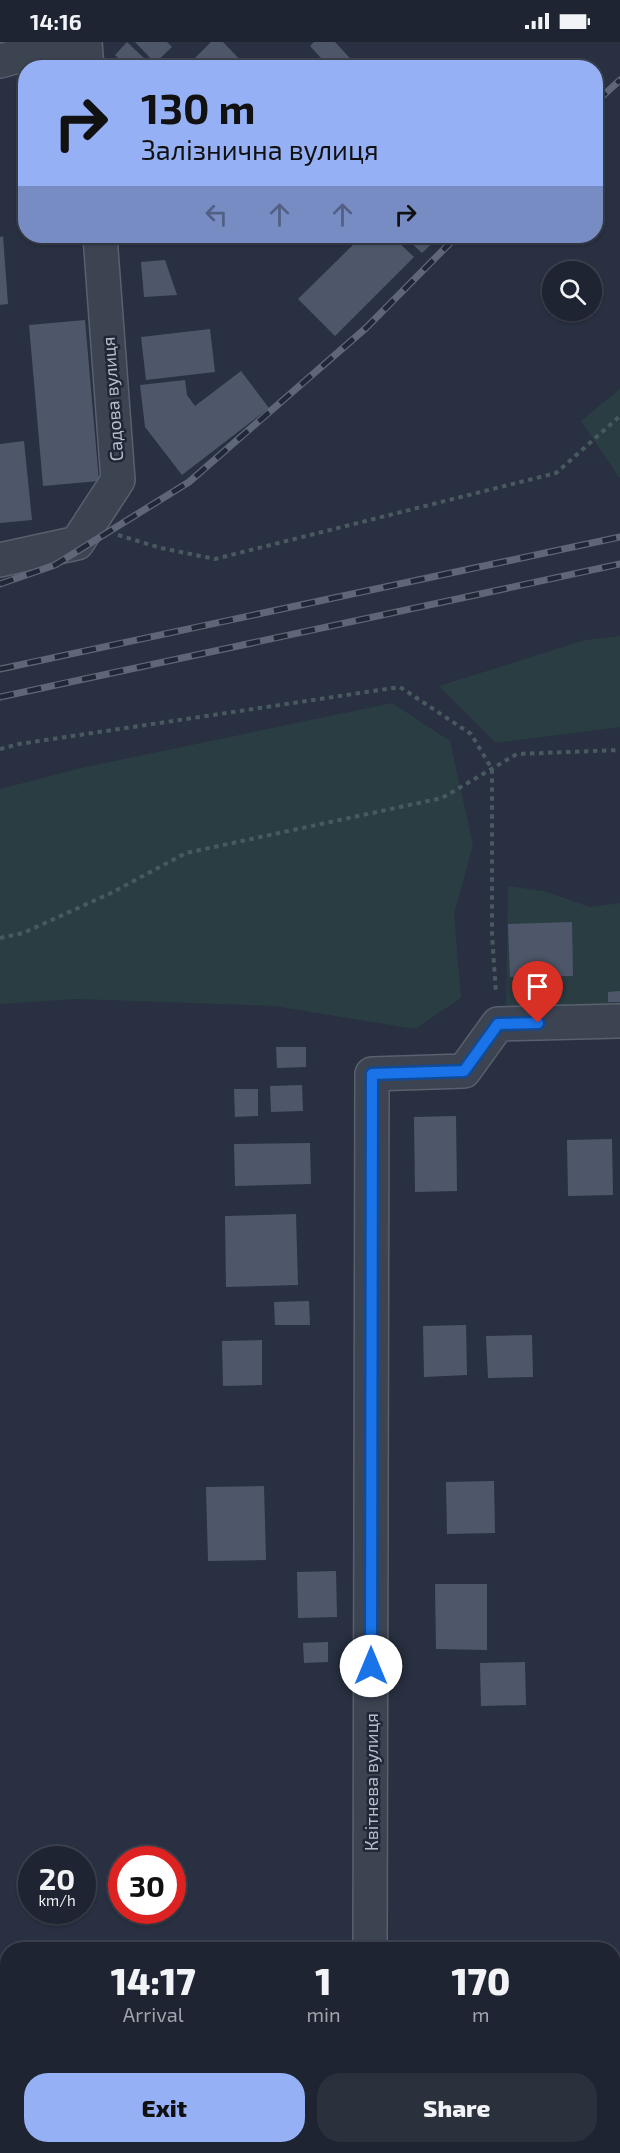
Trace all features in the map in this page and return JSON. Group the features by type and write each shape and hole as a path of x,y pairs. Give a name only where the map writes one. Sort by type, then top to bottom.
{"street":[{"path":"0,61 69,42"},
{"path":"85,42 86,60"},
{"name":"Садова вулиця","path":"0,560 77,543 117,480 100,243"},
{"path":"498,1024 620,1021"},
{"name":"Квітнева вулиця","path":"370,1942 372,1074 464,1071 498,1024"}],"path":[{"path":"87,526 161,548 215,559 556,472 620,416"},
{"path":"0,749 19,744 400,687 471,734 492,769 492,935 498,1024"},
{"path":"0,938 22,933 111,894 186,853 442,798 517,754 620,750"}],"green space":[{"path":"620,389 620,477 619,477 581,421"},
{"path":"620,636 620,727 496,743 439,686 585,640"},
{"path":"392,703 450,741 473,845 454,914 461,998 415,1029 274,1006 76,999 0,1004 0,789 81,768"},
{"path":"508,886 544,891 590,907 620,903 620,1039 529,1031 506,1007"}],"building":[{"path":"127,42 146,60 120,60 115,55"},
{"path":"135,42 167,42 172,47 158,60 152,60"},
{"path":"211,42 223,42 240,60 193,60"},
{"path":"314,42 335,42 352,60 323,60 310,46"},
{"path":"3,236 8,304 0,305 0,237"},
{"path":"355,243 399,243 414,257 335,336 298,299"},
{"path":"411,243 433,243 422,253"},
{"path":"165,260 177,295 144,297 141,262"},
{"path":"85,320 99,481 43,486 29,325"},
{"path":"210,329 215,372 146,380 141,337"},
{"path":"241,371 269,408 182,475 145,427 140,385 185,380 187,395 195,406"},
{"path":"24,441 32,520 0,523 0,444"},
{"path":"572,922 573,976 510,977 508,924"},
{"path":"620,991 620,1002 608,1002 608,992"},
{"path":"276,1047 306,1047 306,1067 277,1068"},
{"path":"302,1085 303,1111 271,1112 270,1086"},
{"path":"234,1089 258,1089 258,1116 235,1117"},
{"path":"456,1116 457,1191 415,1192 414,1117"},
{"path":"612,1139 613,1195 568,1196 567,1140"},
{"path":"310,1143 311,1184 235,1186 234,1144"},
{"path":"296,1214 298,1285 226,1287 225,1216"},
{"path":"309,1301 310,1325 275,1325 274,1302"},
{"path":"466,1325 467,1375 424,1377 423,1326"},
{"path":"532,1335 533,1377 488,1378 486,1336"},
{"path":"262,1340 262,1385 223,1386 222,1341"},
{"path":"494,1481 495,1533 447,1534 446,1482"},
{"path":"264,1486 266,1560 208,1561 206,1487"},
{"path":"336,1571 337,1617 298,1618 297,1572"},
{"path":"435,1584 487,1584 487,1650 436,1649"},
{"path":"328,1642 328,1662 304,1663 303,1643"},
{"path":"525,1662 526,1705 481,1706 480,1663"}],"railway":[{"path":"603,96 620,80"},
{"path":"0,584 55,565 189,482 366,328 450,243"},
{"path":"0,669 620,537"},
{"path":"0,697 620,564"}],"route":[{"path":"371,1666 372,1074 464,1071 498,1024 538,1023"}]}
